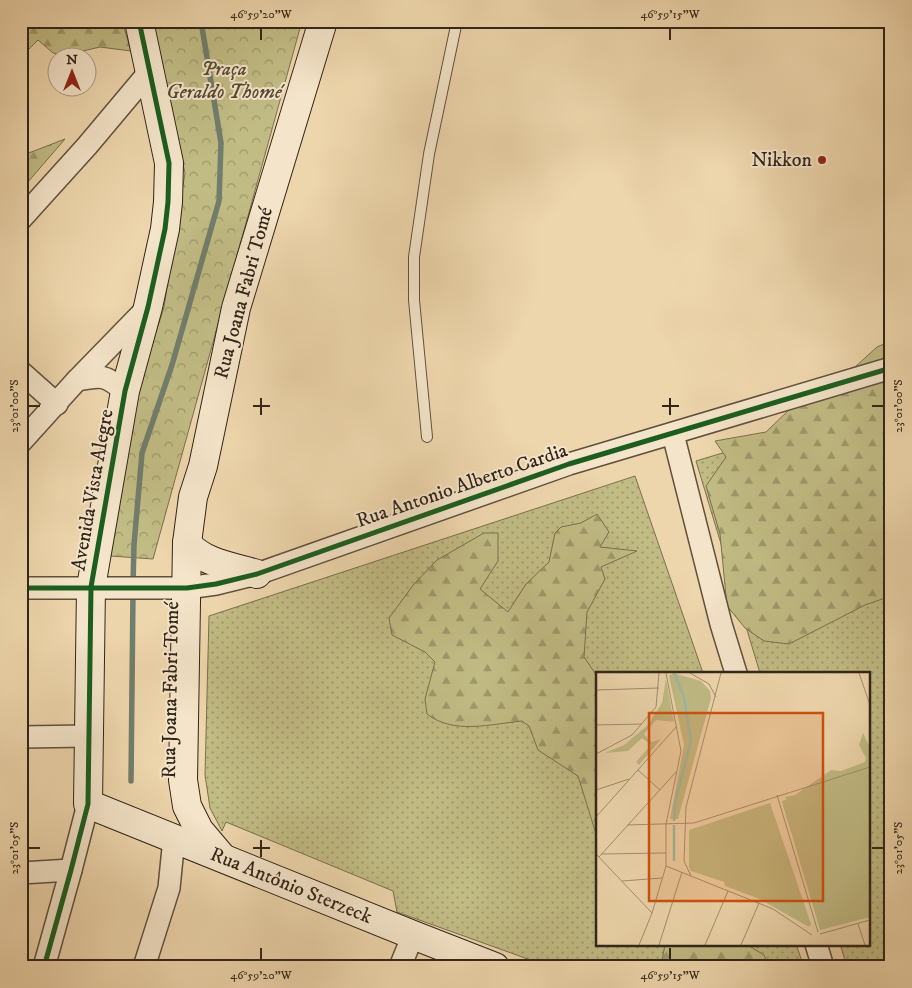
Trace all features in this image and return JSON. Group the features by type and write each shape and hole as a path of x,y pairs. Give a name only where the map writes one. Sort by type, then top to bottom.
{"street":[{"name":"Avenida Vista Alegre","path":"44,967 88,804 89,736 100,587 125,391 148,307 165,229 168,202 170,163 139,21"},
{"name":"Rua Joana Fabri Tomé","path":"222,857 199,830 187,806 183,780 174,587 187,543 193,498 203,466 236,308 323,21"},
{"path":"21,219 87,146 150,71"},
{"path":"21,442 77,380 148,307"},
{"name":"Rua Antonio Alberto Cardia","path":"21,588 174,587 216,584 257,574 569,464 891,368"},
{"path":"21,372 57,404"},
{"name":"Avenida Vista Alegre","path":"77,380 103,376 125,391"},
{"path":"673,434 721,624 736,672"},
{"path":"187,543 194,552 209,560 257,574"},
{"path":"21,737 89,736"},
{"name":"Rua Antônio Sterzeck","path":"88,804 496,967"},
{"path":"144,967 169,888 174,838"},
{"path":"21,873 71,870"},
{"path":"400,967 413,935"},
{"path":"817,946 823,967"}],"lane":[{"path":"427,437 414,300 414,257 429,154 457,21"}],"green space":[{"path":"22,21 122,21 131,51 100,47 48,49 38,40 21,57"},
{"name":"Praça Geraldo Thomé","path":"151,21 302,21 153,559 110,556 135,398 164,307 185,173"},
{"path":"65,139 21,190 21,156"},
{"path":"891,341 891,596 865,605 789,644 764,641 745,628 727,606 720,534 706,486 726,457 715,441 766,432 822,378 855,367 877,347"},
{"path":"891,402 891,967 847,967 841,946 870,946 870,672 760,672 696,461"},
{"path":"635,476 703,672 596,672 596,946 797,946 804,967 550,967 397,912 393,891 226,822 222,831 210,808 205,775 209,616"},
{"path":"597,514 609,532 600,547 637,551 601,567 605,579 587,612 584,657 596,675 596,834 578,776 538,750 529,726 522,721 485,726 461,726 449,724 427,714 425,699 435,662 425,652 392,635 389,618 414,584 437,560 484,533 498,533 498,561 480,589 508,612 526,584 549,562 555,533 561,527 581,523"},
{"path":"665,946 749,946 764,955 769,967 661,967"}],"waterway":[{"path":"133,584 134,545 142,453 172,365 219,201 221,143 201,21"},
{"path":"131,781 133,593"}],"cycle path":[{"path":"44,967 88,804 91,587 125,391 148,307 165,229 168,202 169,163 139,21"},
{"path":"21,588 187,588 216,584 257,574 569,464 891,368"}],"place":[{"name":"Nikkon","path":"822,160"}]}
